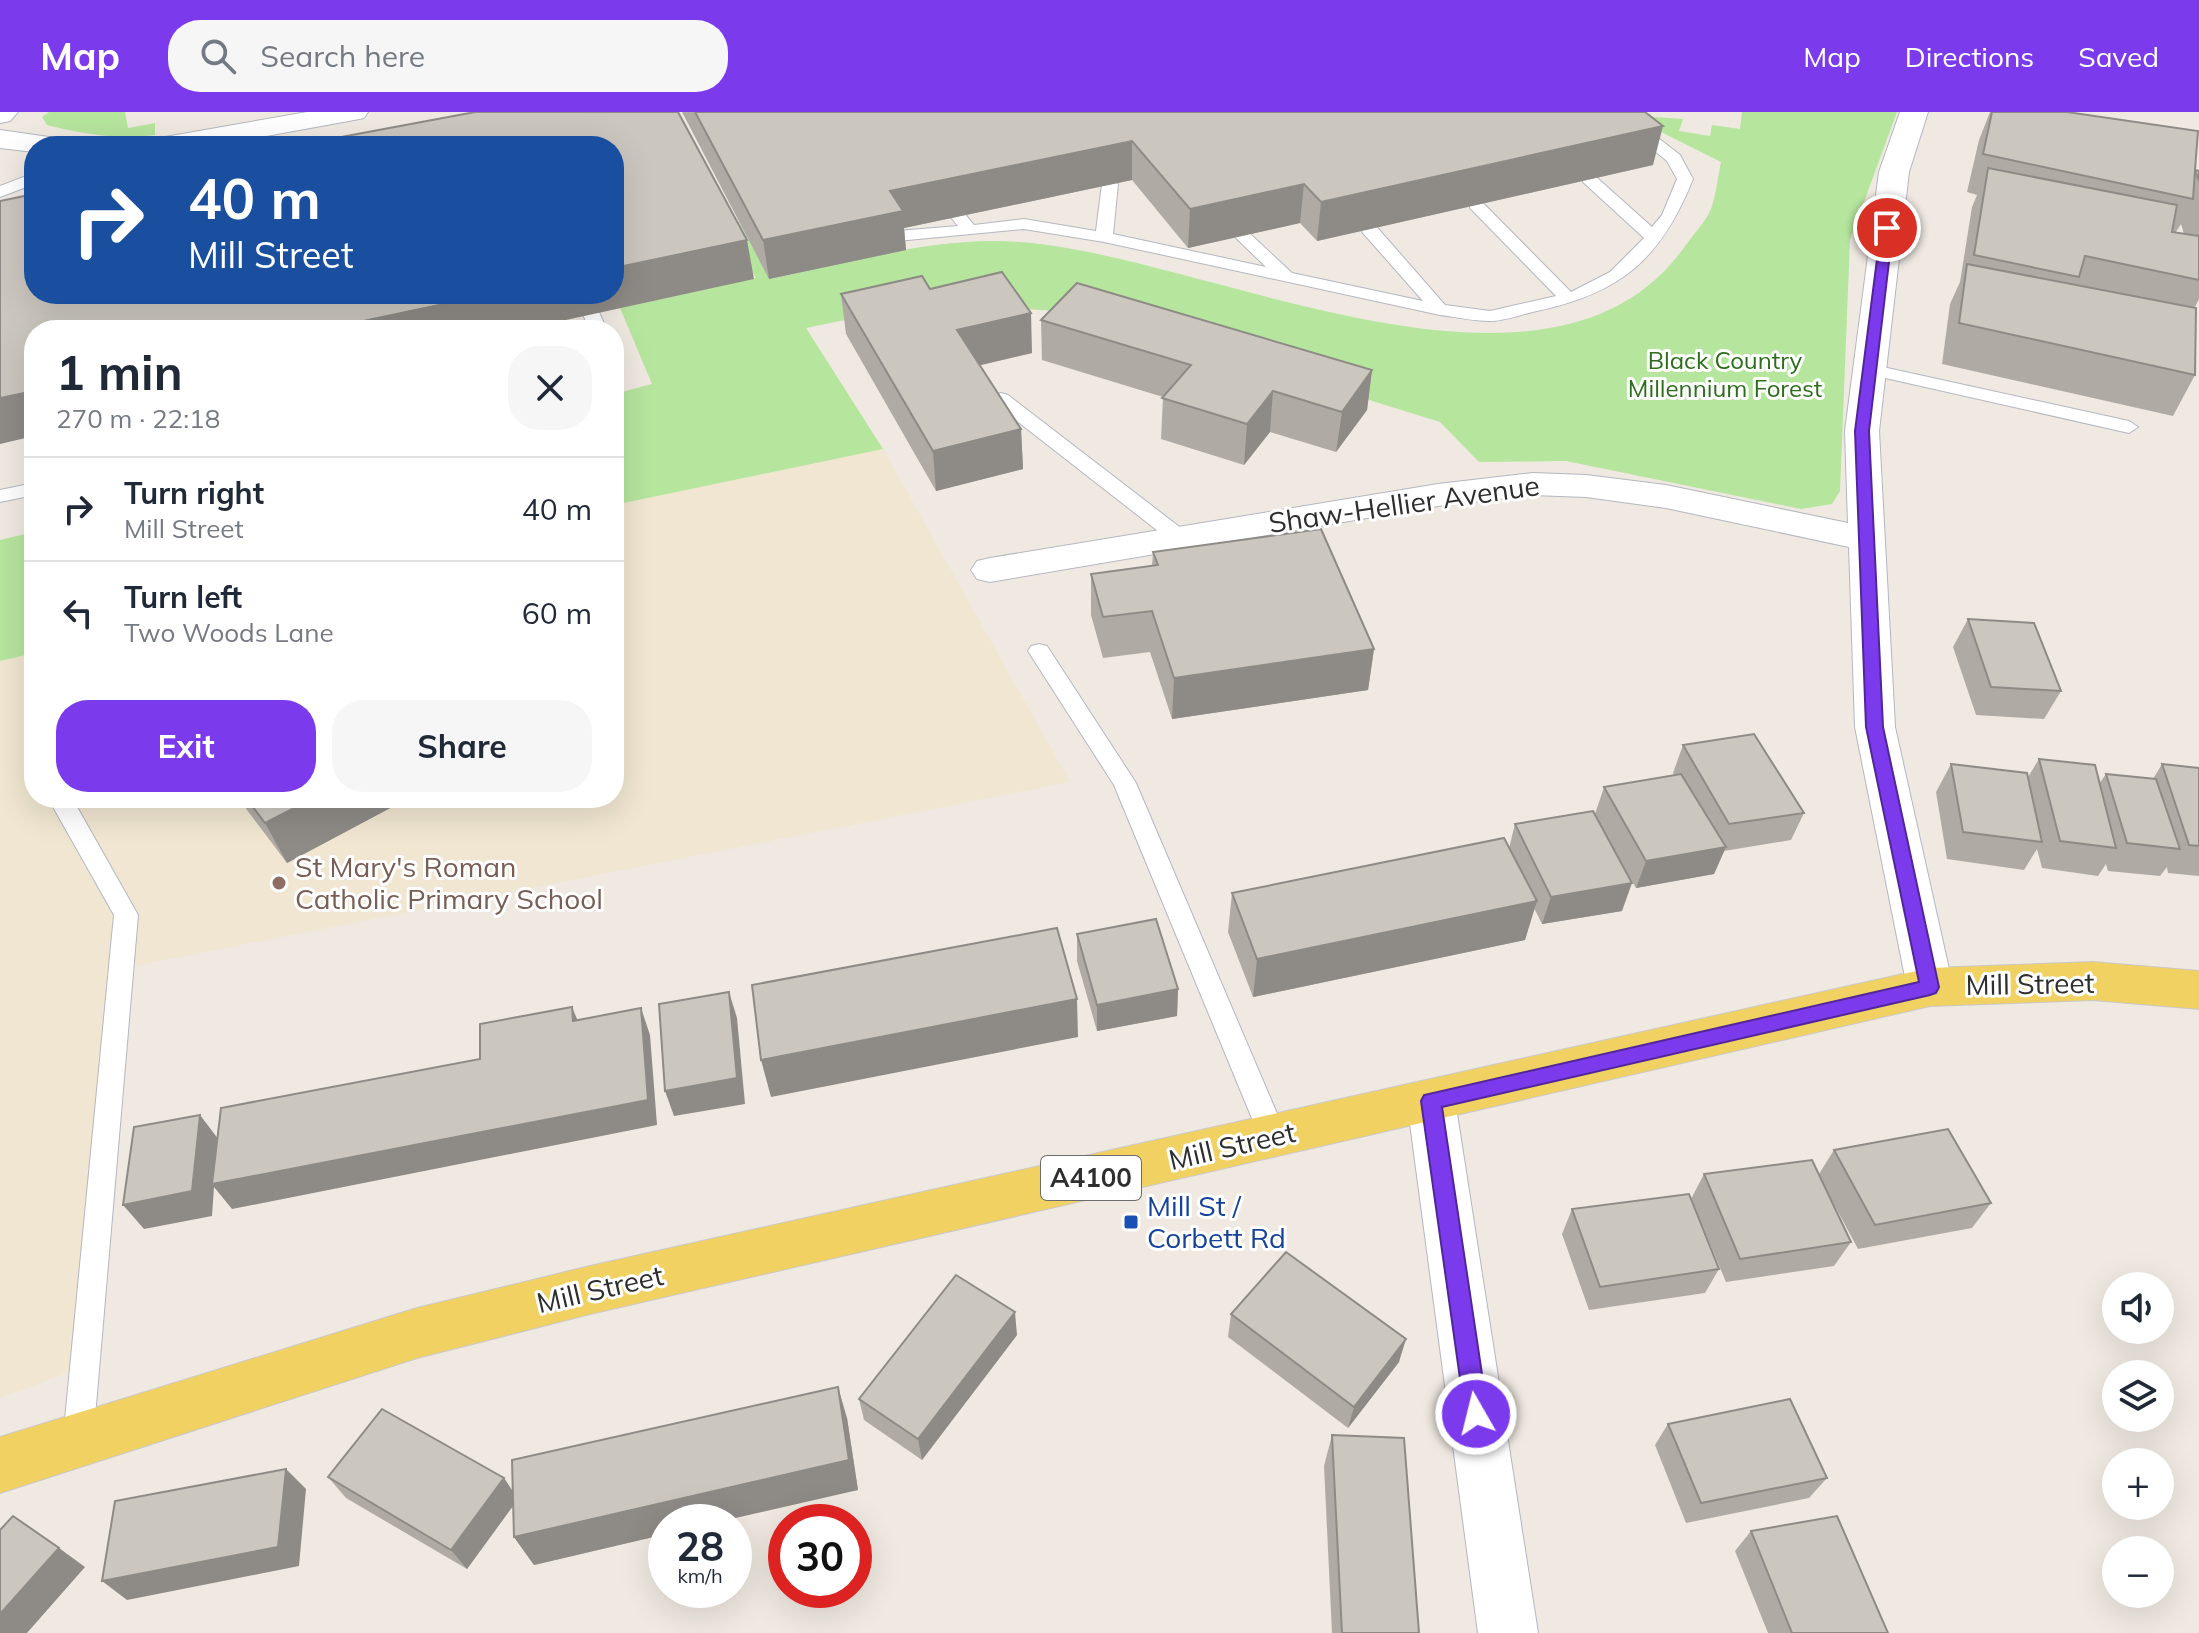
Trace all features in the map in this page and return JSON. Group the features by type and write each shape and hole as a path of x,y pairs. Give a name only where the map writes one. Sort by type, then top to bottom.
{"main road":[{"name":"Mill Street","path":"0,1465 417,1333 590,1290 1930,987 2093,981 2199,990"}],"street":[{"path":"221,136 354,112"},
{"path":"1914,112 1894,172 1862,431 1875,727 1930,987"},
{"path":"0,139 24,142"},
{"name":"Shaw-Hellier Avenue","path":"990,570 1438,495 1497,486 1546,484 1612,489 1865,539"},
{"path":"1431,1101 1508,1633"}],"lane":[{"path":"897,236 964,223 1024,224 1104,237 1440,310 1490,316 1568,299 1600,288 1634,261 1670,216 1685,179 1674,158 1615,112"},
{"path":"1589,179 1653,237"},
{"path":"0,192 24,182"},
{"path":"1104,237 1110,184"},
{"path":"1476,205 1568,299"},
{"path":"1369,229 1440,310"},
{"path":"1242,236 1286,277"},
{"path":"1869,369 2129,427"},
{"path":"1001,399 1179,537"},
{"path":"0,496 24,491"},
{"path":"1039,651 1125,783 1273,1137"},
{"path":"66,808 126,915 78,1440"}],"shaded area":[{"name":"St Mary's Roman Catholic Primary School","path":"883,449 1070,782 129,967 88,1365 0,1398 0,635 24,629 24,808 624,808 624,503"}],"green space":[{"path":"49,112 125,112 128,128 155,123 155,135 114,136 60,128 47,125 42,117"},
{"name":"Black Country Millennium Forest","path":"1742,112 1897,112 1850,240 1840,491 1832,504 1801,509 1566,461 1479,462 1440,422 1089,313 927,303 806,328 883,449 624,503 624,391 652,384 620,308 756,278 725,225 739,222 770,279 925,247 988,241 1019,242 1095,253 1369,320 1461,332 1547,328 1623,303 1683,249 1711,209 1721,162 1639,121 1641,116 1683,119 1679,131 1710,136 1712,125 1740,129"},
{"path":"24,534 24,655 0,661 0,540"}],"building":[{"path":"475,112 678,112 747,240 624,266 624,136 347,136"},
{"path":"695,112 1645,112 1663,126 1321,202 1304,184 1190,209 1132,141 890,191 903,211 763,240"},
{"path":"1992,112 2067,112 2198,131 2193,199 1983,154"},
{"path":"1988,168 2177,205 2172,232 2199,236 2199,280 2085,256 2079,277 1974,255"},
{"path":"24,196 24,304 444,304 368,320 24,320 24,393 0,398 0,201"},
{"path":"1967,264 2196,308 2195,375 1959,323"},
{"path":"1002,272 1031,313 957,330 1021,429 933,451 841,294 922,276 930,289"},
{"path":"1077,283 1372,370 1342,412 1273,391 1247,424 1162,398 1191,365 1041,320"},
{"path":"1321,529 1374,649 1174,678 1152,611 1103,617 1091,574 1158,565 1153,552"},
{"path":"1968,619 2034,623 2061,691 1991,687"},
{"path":"1754,734 1804,813 1729,824 1683,745"},
{"path":"2039,759 2095,765 2116,848 2060,841"},
{"path":"1951,764 2027,773 2042,842 1963,832"},
{"path":"2162,764 2199,768 2199,846 2189,845"},
{"path":"1681,774 1726,847 1646,861 1604,787"},
{"path":"2106,774 2156,779 2180,849 2127,843"},
{"path":"254,808 294,808 265,823"},
{"path":"1593,811 1632,883 1551,897 1515,824"},
{"path":"1504,838 1537,901 1257,959 1232,893"},
{"path":"1156,919 1178,989 1097,1005 1077,934"},
{"path":"1057,928 1077,999 761,1060 752,985"},
{"path":"729,992 737,1078 665,1091 659,1004"},
{"path":"572,1007 573,1021 641,1008 648,1100 212,1184 221,1108 480,1059 480,1024"},
{"path":"200,1115 192,1191 123,1205 134,1127"},
{"path":"1948,1129 1991,1203 1875,1225 1834,1150"},
{"path":"1812,1160 1851,1242 1740,1259 1704,1174"},
{"path":"1689,1194 1719,1269 1600,1287 1572,1209"},
{"path":"1286,1252 1406,1339 1354,1407 1231,1314"},
{"path":"956,1275 1015,1312 918,1439 859,1399"},
{"path":"838,1387 849,1460 514,1537 512,1460"},
{"path":"1790,1399 1827,1478 1701,1503 1668,1424"},
{"path":"382,1409 504,1478 451,1550 328,1477"},
{"path":"1332,1435 1404,1438 1419,1633 1342,1633"},
{"path":"286,1469 278,1547 102,1581 115,1501"},
{"path":"13,1516 59,1548 0,1614 0,1530"},
{"path":"1837,1516 1888,1633 1792,1633 1751,1531"}],"place":[{"name":"St Mary's Roman Catholic Primary School","path":"279,883"},
{"name":"Mill St / Corbett Rd","path":"1131,1222"}],"route":[{"path":"1476,1414 1431,1101 1930,987 1875,727 1862,431 1887,228"}]}
